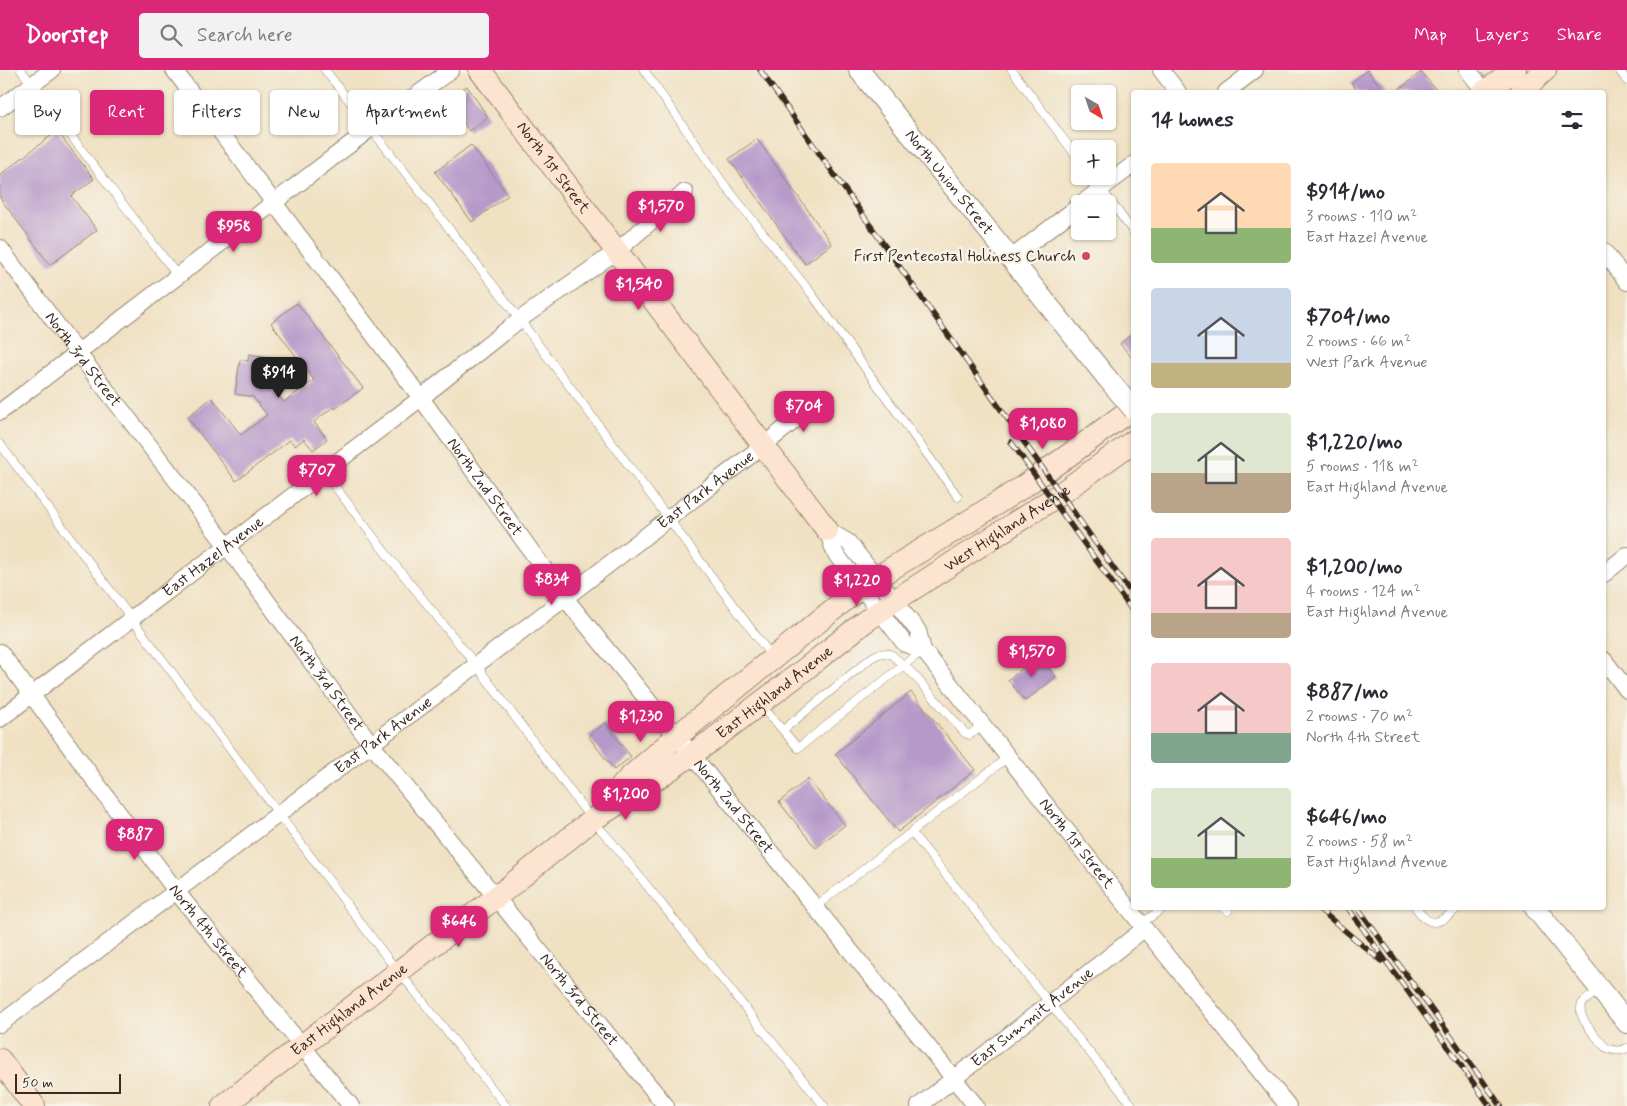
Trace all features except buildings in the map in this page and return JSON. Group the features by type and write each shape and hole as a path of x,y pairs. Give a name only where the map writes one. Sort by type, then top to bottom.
{"main road":[{"name":"North 1st Street","path":"480,70 827,530"},
{"path":"1488,90 1515,70"},
{"path":"1523,90 1545,70"},
{"name":"West Highland Avenue","path":"868,582 1024,486 1131,410"},
{"name":"West Highland Avenue","path":"887,606 1060,494 1131,443"},
{"name":"East Highland Avenue","path":"592,820 630,778 676,737 868,582"},
{"name":"East Highland Avenue","path":"223,1106 495,898 592,820 691,755 887,606"},
{"path":"0,1060 34,1106"}],"street":[{"path":"0,108 52,70"},
{"name":"North 2nd Street","path":"174,70 421,398 565,598 976,1106"},
{"path":"424,90 451,70"},
{"name":"North Union Street","path":"859,70 1107,378 1131,405"},
{"path":"1161,70 1176,90"},
{"path":"1229,90 1255,70"},
{"path":"1468,70 1483,90"},
{"path":"0,412 177,275 276,203 362,135"},
{"path":"1116,173 1131,165"},
{"name":"East Hazel Avenue","path":"0,719 421,398 519,320 616,251 685,192"},
{"path":"1010,258 1071,212"},
{"name":"North 3rd Street","path":"0,248 77,352 227,546 371,744 666,1106"},
{"path":"1606,254 1627,282"},
{"name":"East Park Avenue","path":"0,1024 669,519 824,397"},
{"name":"North 1st Street","path":"827,530 848,542 868,582 887,606 905,644 923,650 1288,1106"},
{"path":"1606,572 1627,555"},
{"name":"North 4th Street","path":"0,652 176,891 351,1106"},
{"path":"1606,663 1627,690"},
{"path":"1537,910 1627,1023"},
{"name":"East Summit Avenue","path":"919,1106 1050,1003 1142,926"}],"lane":[{"path":"21,70 177,275"},
{"path":"325,70 348,100"},
{"path":"644,70 724,184 811,293 958,497"},
{"path":"1012,70 1071,149"},
{"path":"1619,70 1627,81"},
{"path":"375,135 519,320 773,657"},
{"path":"1098,185 1131,229"},
{"path":"0,444 130,619 398,972 413,988 506,1106"},
{"path":"324,472 388,556 476,665 592,820 611,841 824,1106"},
{"path":"760,704 798,748 923,650"},
{"path":"783,730 871,658 878,654 886,653 892,654 904,666 965,733 969,735 982,725"},
{"path":"815,907 1008,757"},
{"path":"912,832 1133,1106"},
{"path":"1142,926 1161,910"},
{"path":"1418,910 1424,917 1434,922 1443,920 1456,910"},
{"path":"1600,990 1582,1003 1580,1012 1583,1019 1610,1050 1624,1050 1627,1048"}],"railway":[{"path":"760,70 1131,593"},
{"path":"1011,442 1131,609"},
{"path":"1320,910 1381,961"},
{"path":"1349,910 1490,1106"},
{"path":"1359,910 1501,1106"}],"place":[{"name":"First Pentecostal Holiness Church","path":"1086,256"}]}
